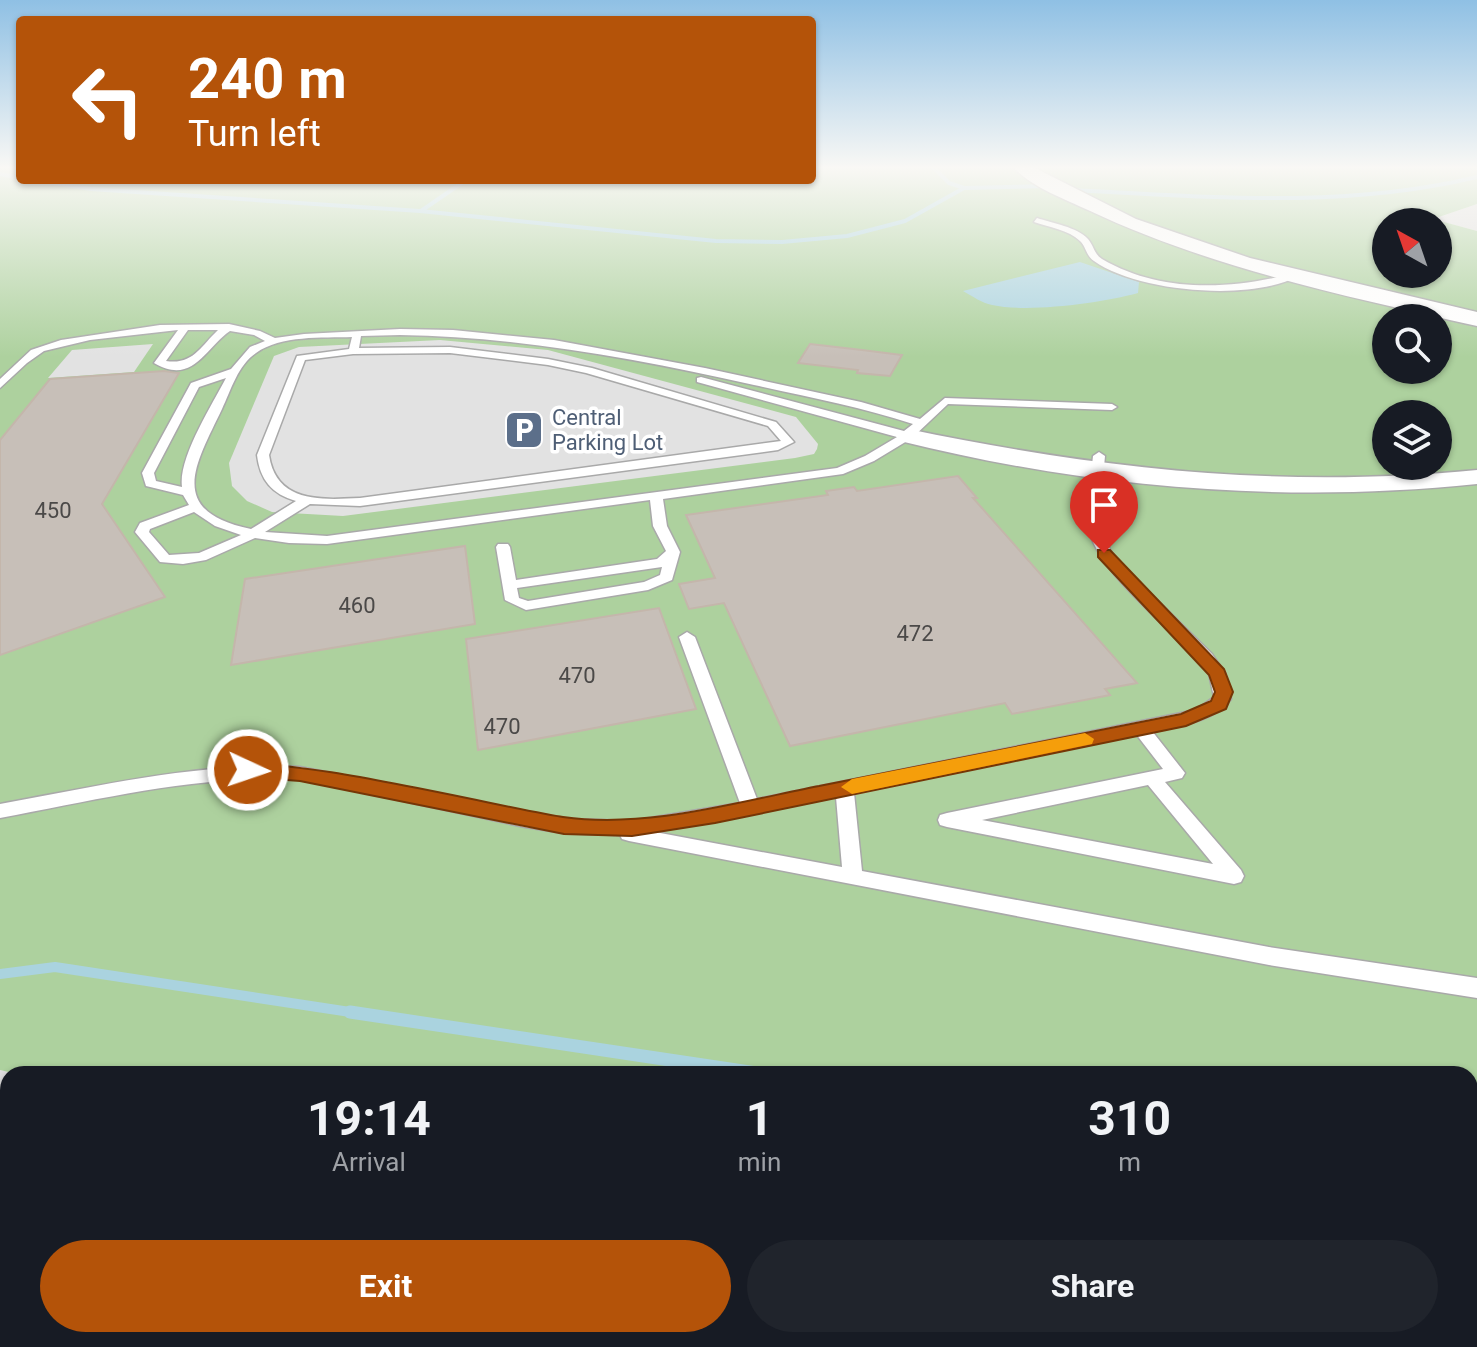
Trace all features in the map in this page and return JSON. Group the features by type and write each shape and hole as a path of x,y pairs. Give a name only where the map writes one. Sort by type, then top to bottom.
{"street":[{"path":"1150,231 1294,276 1477,319"},
{"path":"1195,231 1270,255 1477,304"},
{"path":"915,430 1024,461 1253,469 1372,467"},
{"path":"1452,460 1477,456"},
{"path":"1098,464 1196,483 1308,488 1401,485 1477,477"}],"lane":[{"path":"1064,231 1082,238 1095,258 1159,281 1209,290 1238,290 1294,276"},
{"path":"184,329 159,363 196,361 207,353 219,333 229,327"},
{"path":"0,385 24,359 67,339 87,335 229,327 256,330 274,341"},
{"path":"915,430 694,368 576,344 467,332 357,334 274,341 243,356 191,462 188,492 197,506 210,517 249,533 291,540 327,540 839,471 869,461 915,430 945,401 1112,407"},
{"path":"353,351 357,334"},
{"path":"548,362 576,344"},
{"path":"438,349 588,370 772,424 788,442 778,446 360,502 309,499 273,488 262,471 263,455 303,356 353,351 438,349"},
{"path":"635,358 672,372 915,430"},
{"path":"188,492 150,483 148,473 195,385 236,371"},
{"path":"596,828 652,826 751,807 1201,715 1219,705 1224,692 1217,673 1206,658 1099,546 1094,533 1098,464"},
{"path":"500,519 508,547 512,600 526,606 648,586 667,577 673,552 660,526 656,497"},
{"path":"197,506 145,526 142,532 165,559 198,559 309,499"},
{"path":"509,585 661,563 673,552"},
{"path":"687,637 751,807"},
{"path":"1141,728 1176,773 947,820 1234,876 1152,778"},
{"path":"0,811 228,772 300,773 525,820 596,828 1269,956 1477,988"},
{"path":"844,788 853,875"}],"green space":[{"path":"0,231 1372,231 1372,288 1452,288 1452,231 1476,231 1477,1066 0,1066"}],"shaded area":[{"name":"Central Parking Lot","path":"440,340 548,350 796,417 818,444 817,449 814,454 795,458 343,516 272,512 247,501 232,486 229,463 274,356 299,347"},
{"path":"153,344 134,372 48,378 72,350"}],"water":[{"path":"1080,262 1139,282 1138,293 1085,303 1025,308 988,304 963,291"}],"building":[{"path":"810,344 902,355 890,376 857,373 858,370 798,363"},
{"path":"164,371 179,373 102,504 165,597 0,655 0,440 50,379"},
{"path":"958,476 977,498 973,498 1137,683 1105,689 1110,695 1012,714 1005,703 790,746 724,603 689,609 679,584 715,578 686,515 828,495 826,491 854,487 857,491"},
{"path":"465,546 475,624 231,665 245,579"},
{"path":"659,608 696,709 478,750 466,639"}],"waterway":[{"path":"616,231 716,241 782,242 847,236 867,231"},
{"path":"0,974 55,967 363,1014"},
{"path":"350,1012 710,1066"}],"slow traffic":[{"path":"852,787 1085,739"}],"place":[{"name":"Central Parking Lot","path":"524,430"}],"route":[{"path":"248,770 300,773 564,826 632,828 715,815 1186,720 1219,705 1224,692 1217,673 1206,658 1104,553"}]}
